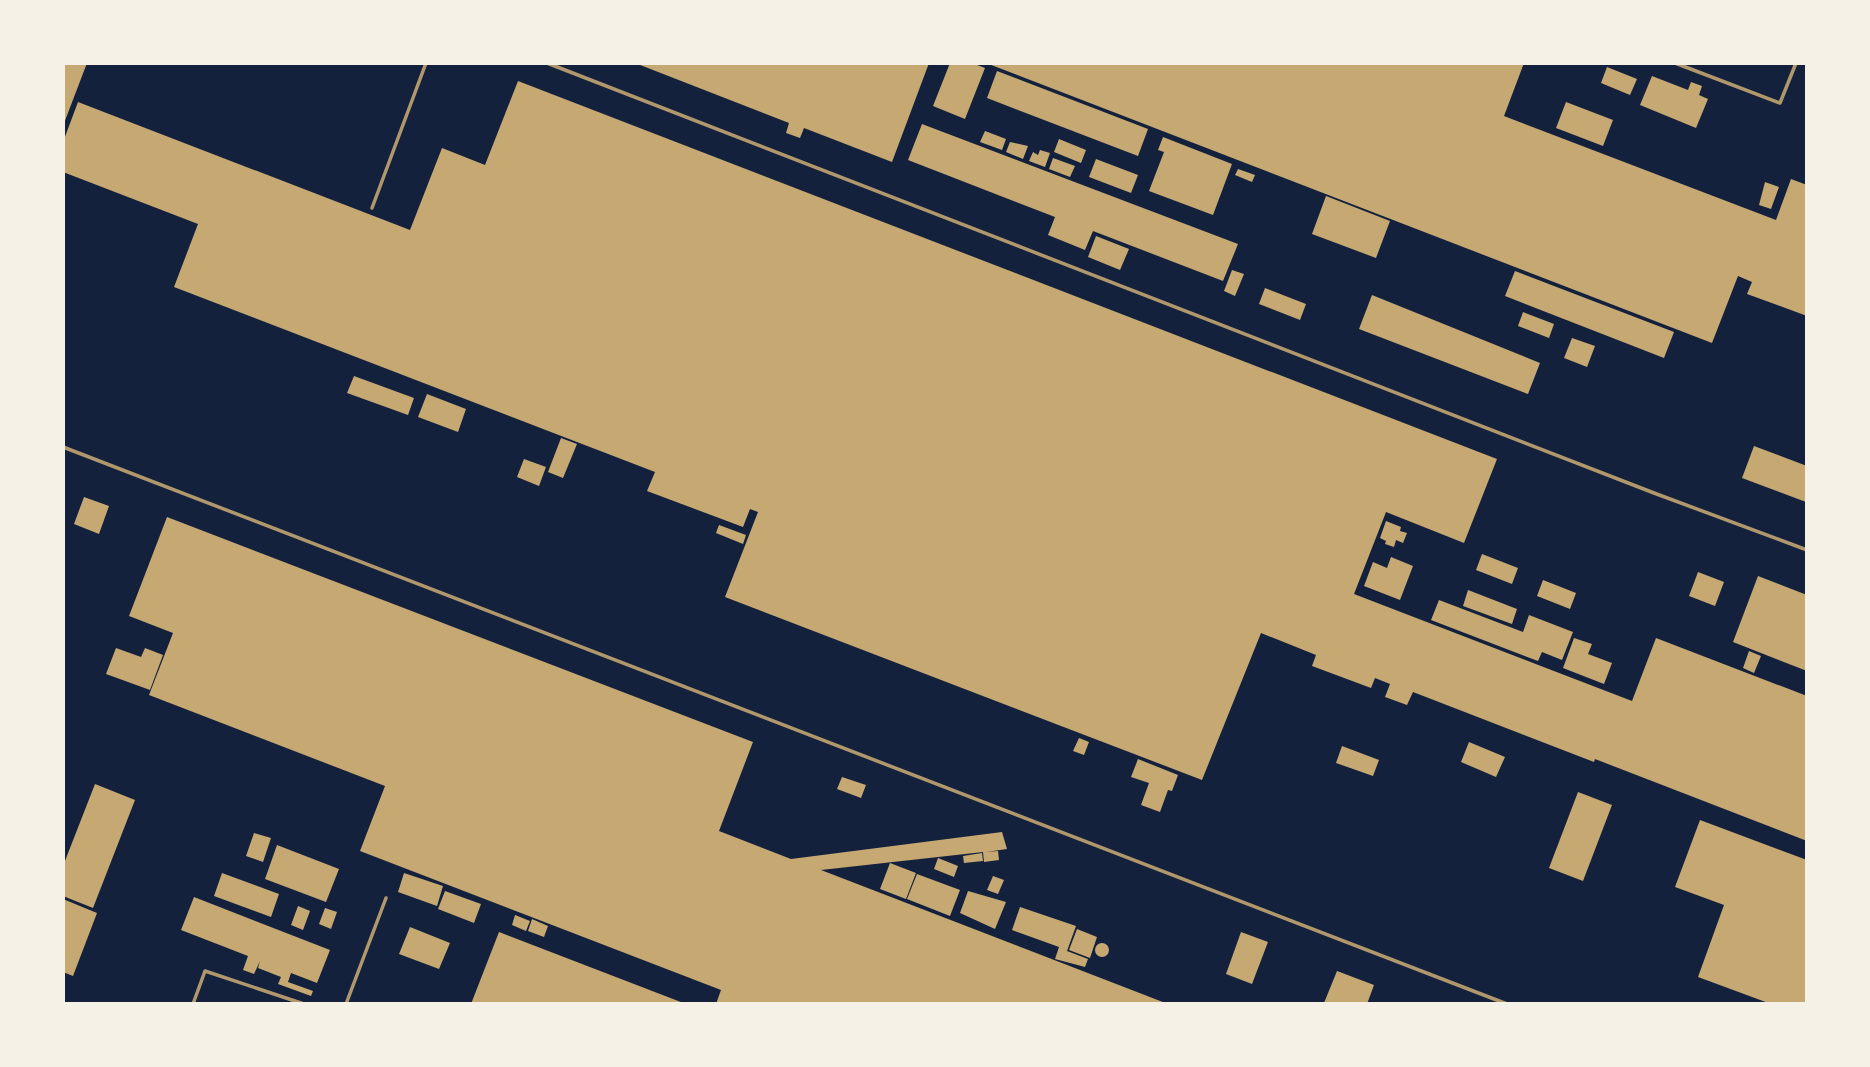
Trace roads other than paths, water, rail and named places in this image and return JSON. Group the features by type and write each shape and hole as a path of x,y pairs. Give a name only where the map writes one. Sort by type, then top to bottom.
{"lane":[{"path":"372,208 426,63"},
{"path":"547,63 1807,550"},
{"path":"1675,63 1780,103 1796,63"},
{"path":"63,447 1507,1004"},
{"path":"346,1004 386,898"},
{"path":"194,1004 205,971 304,1004"}]}
